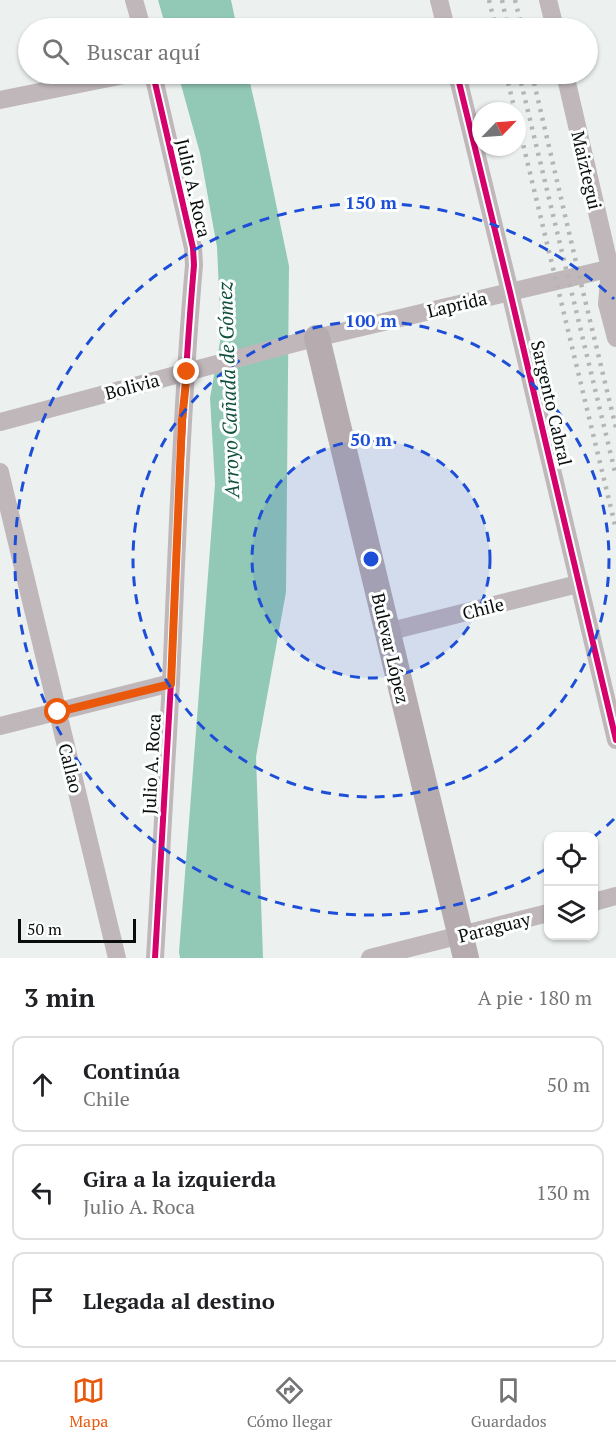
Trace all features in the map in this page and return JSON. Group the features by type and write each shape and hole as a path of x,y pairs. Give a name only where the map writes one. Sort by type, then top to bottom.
{"main road":[{"name":"Bulevar López","path":"308,340 387,632 463,947"}],"street":[{"path":"134,0 139,18"},
{"path":"439,0 444,18"},
{"path":"548,0 552,18"},
{"path":"0,100 79,84"},
{"name":"Julio A. Roca","path":"155,84 193,248 194,265 182,420 171,684 155,958"},
{"name":"Sargento Cabral","path":"459,84 616,740"},
{"name":"Maiztegui","path":"568,84 614,267 607,304 616,338"},
{"name":"Laprida","path":"308,340 614,267"},
{"name":"Bolivia","path":"0,422 308,340"},
{"name":"Callao","path":"0,472 117,958"},
{"name":"Chile","path":"387,632 578,584"},
{"path":"0,726 171,684"},
{"path":"598,901 616,896"},
{"name":"Paraguay","path":"369,958 463,947 544,915"}],"water":[{"path":"158,0 231,0 235,18 163,18"},
{"name":"Arroyo Cañada de Gómez","path":"181,84 250,84 289,266 286,592 256,757 263,958 180,958 179,952 215,484 210,398 221,336 217,247 200,153"}],"railway":[{"path":"489,0 494,18"},
{"path":"502,0 506,18"},
{"path":"515,0 520,18"},
{"path":"508,84 513,102"},
{"path":"521,84 616,476"},
{"path":"534,84 616,428"},
{"path":"526,156 616,529"}],"cycle path":[{"path":"155,84 193,248 194,265 183,421 155,958"},
{"path":"459,84 616,740"}],"route":[{"path":"58,712 171,684 182,420 187,372"}]}
